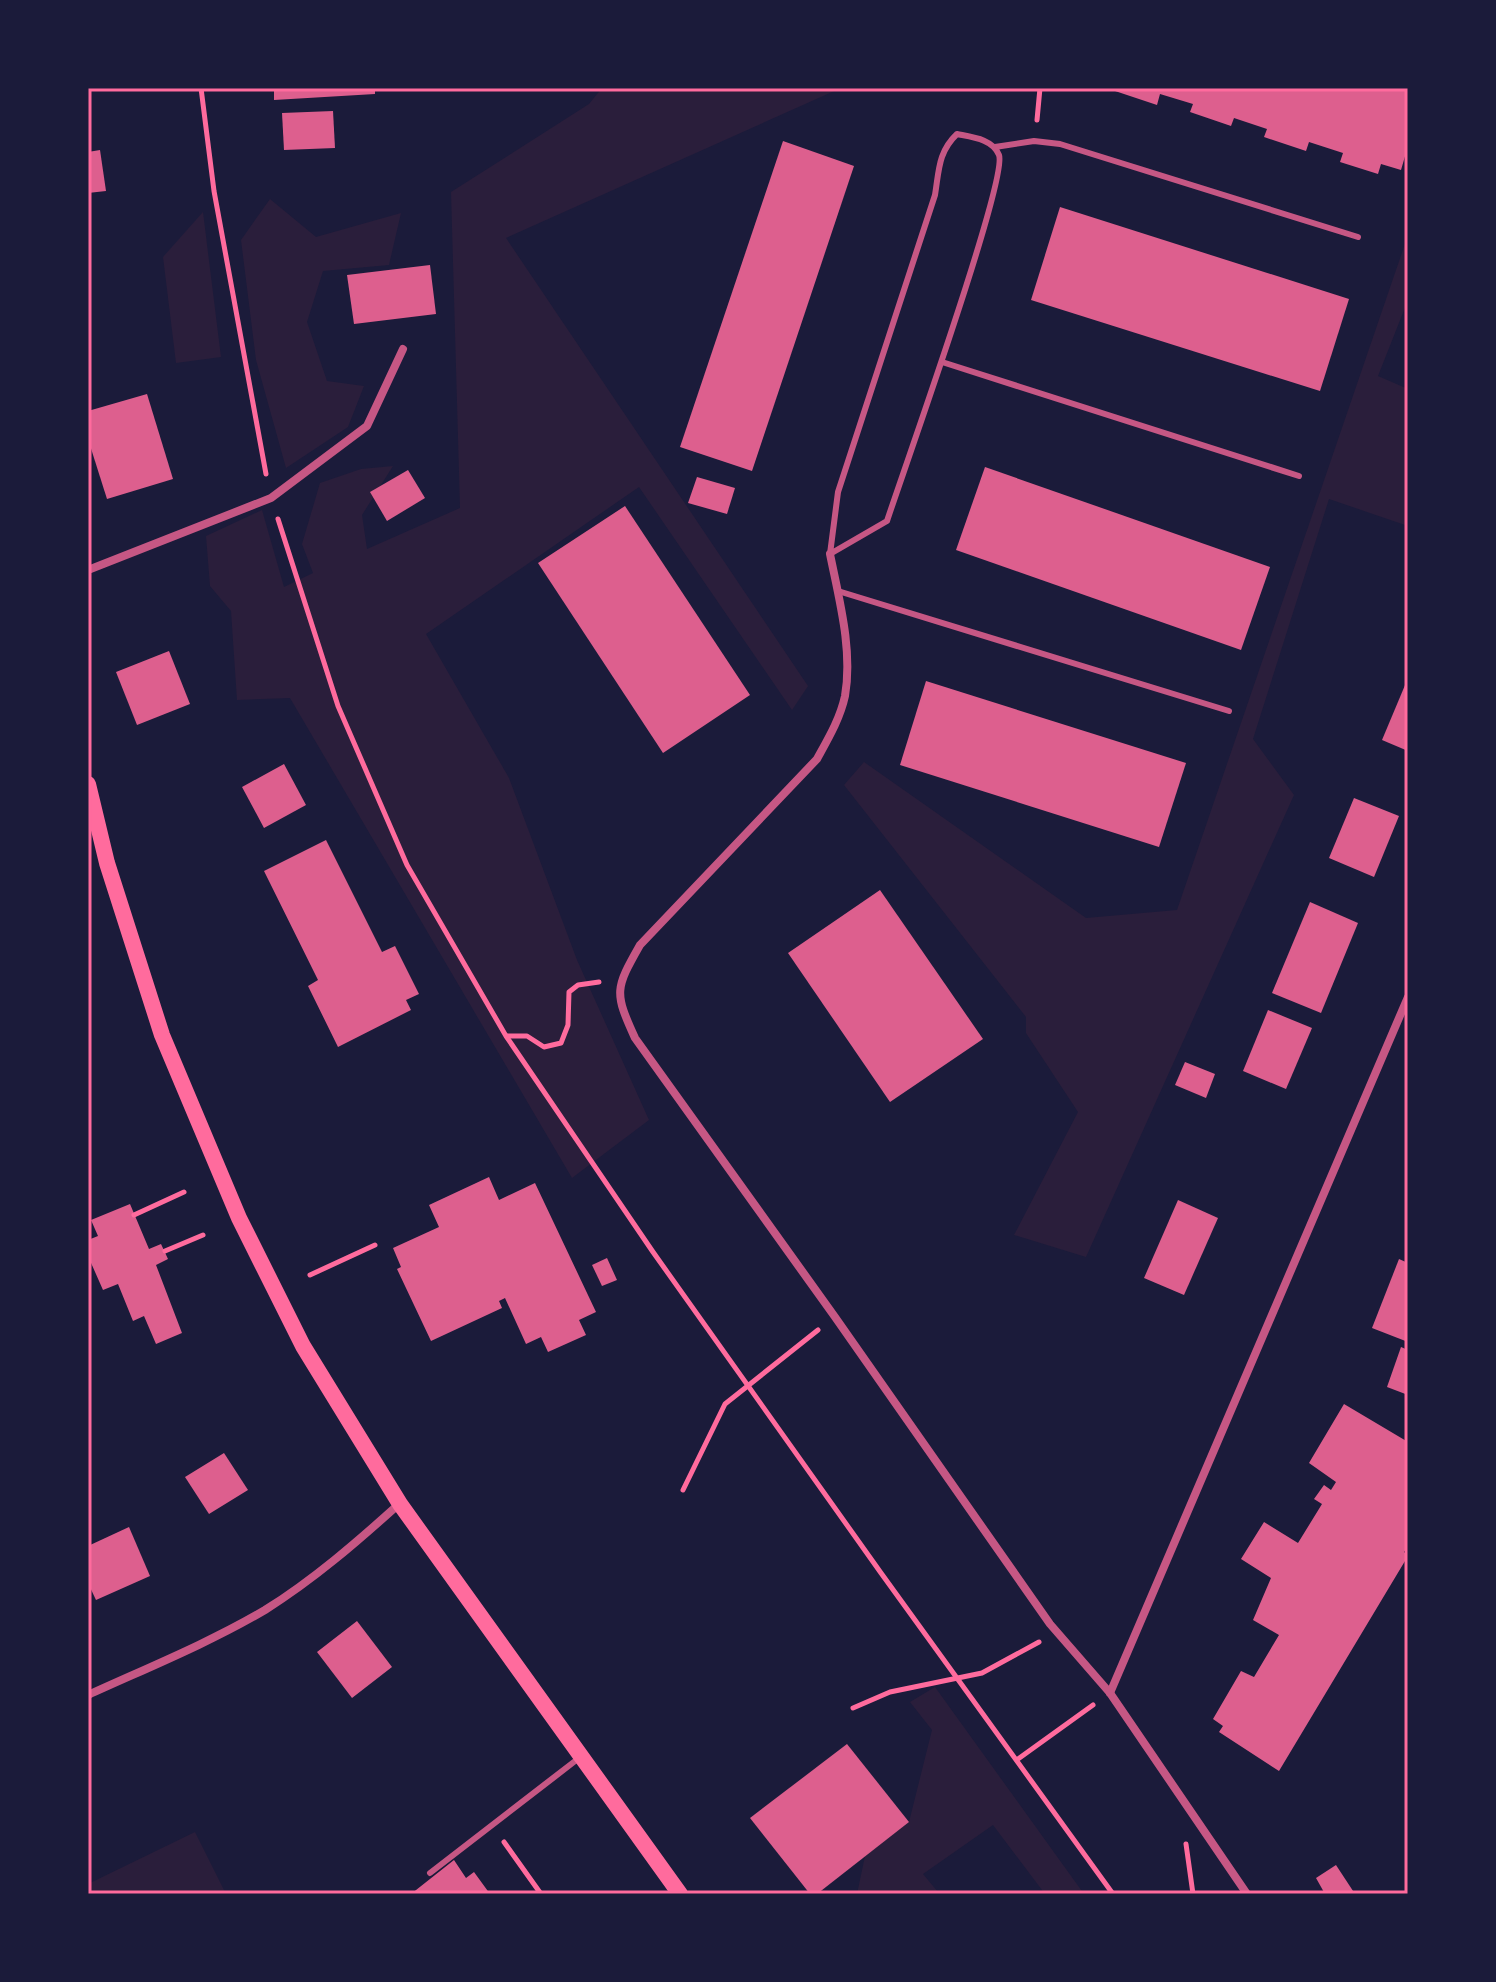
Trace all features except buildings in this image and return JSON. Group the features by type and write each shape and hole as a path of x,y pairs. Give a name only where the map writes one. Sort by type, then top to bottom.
{"main road":[{"path":"88,784 107,863 162,1035 239,1218 303,1346 400,1504 680,1894"}],"street":[{"path":"88,570 271,498 367,426 403,349"},
{"path":"830,554 848,659 845,697 833,730 817,759 640,945 621,979 619,1002 635,1038 1057,1632 1110,1693 1247,1894"},
{"path":"1110,1693 1408,997"},
{"path":"88,1695 264,1610 359,1541 400,1504"}],"lane":[{"path":"830,554 838,492 935,195 939,160 947,144 957,134 978,138 995,147 1034,141 1076,148 1358,237"},
{"path":"830,554 887,521 942,362 1001,164 995,147"},
{"path":"942,362 1299,476"},
{"path":"838,591 1229,711"},
{"path":"430,1873 582,1756"}],"path":[{"path":"201,88 214,191 271,498 338,706 407,865 506,1036 653,1252 1113,1894"},
{"path":"1034,141 1040,88"},
{"path":"506,1036 527,1036 544,1047 561,1043 568,1025 569,992 578,985 621,979"},
{"path":"134,1215 184,1192"},
{"path":"165,1251 203,1235"},
{"path":"310,1275 375,1245"},
{"path":"683,1490 725,1404 835,1317"},
{"path":"853,1708 890,1692 982,1673 1057,1632"},
{"path":"1018,1759 1110,1693"},
{"path":"503,1841 541,1894"}],"shaded area":[{"path":"602,88 841,88 506,238 808,686 792,710 639,487 426,634 509,778 577,960 649,1120 572,1178 290,698 237,700 231,611 210,586 206,536 262,510 284,587 313,573 302,544 320,483 361,469 393,466 362,515 367,549 460,508 451,192 589,104"},
{"path":"270,199 316,237 401,213 389,265 323,271 307,322 327,381 364,386 348,427 286,468 256,360 241,240"},
{"path":"203,212 221,357 176,363 163,257"},
{"path":"1408,235 1408,300 1378,376 1408,389 1408,526 1329,499 1253,739 1294,795 1086,1257 1014,1235 1078,1112 1026,1033 1026,1017 844,785 864,762 1086,918 1177,910"},
{"path":"935,1687 1084,1894 1045,1894 993,1825 923,1874 938,1892 935,1894 857,1894 865,1856 909,1822 932,1730 910,1702"},
{"path":"195,1832 226,1894 88,1894 88,1884"}]}
